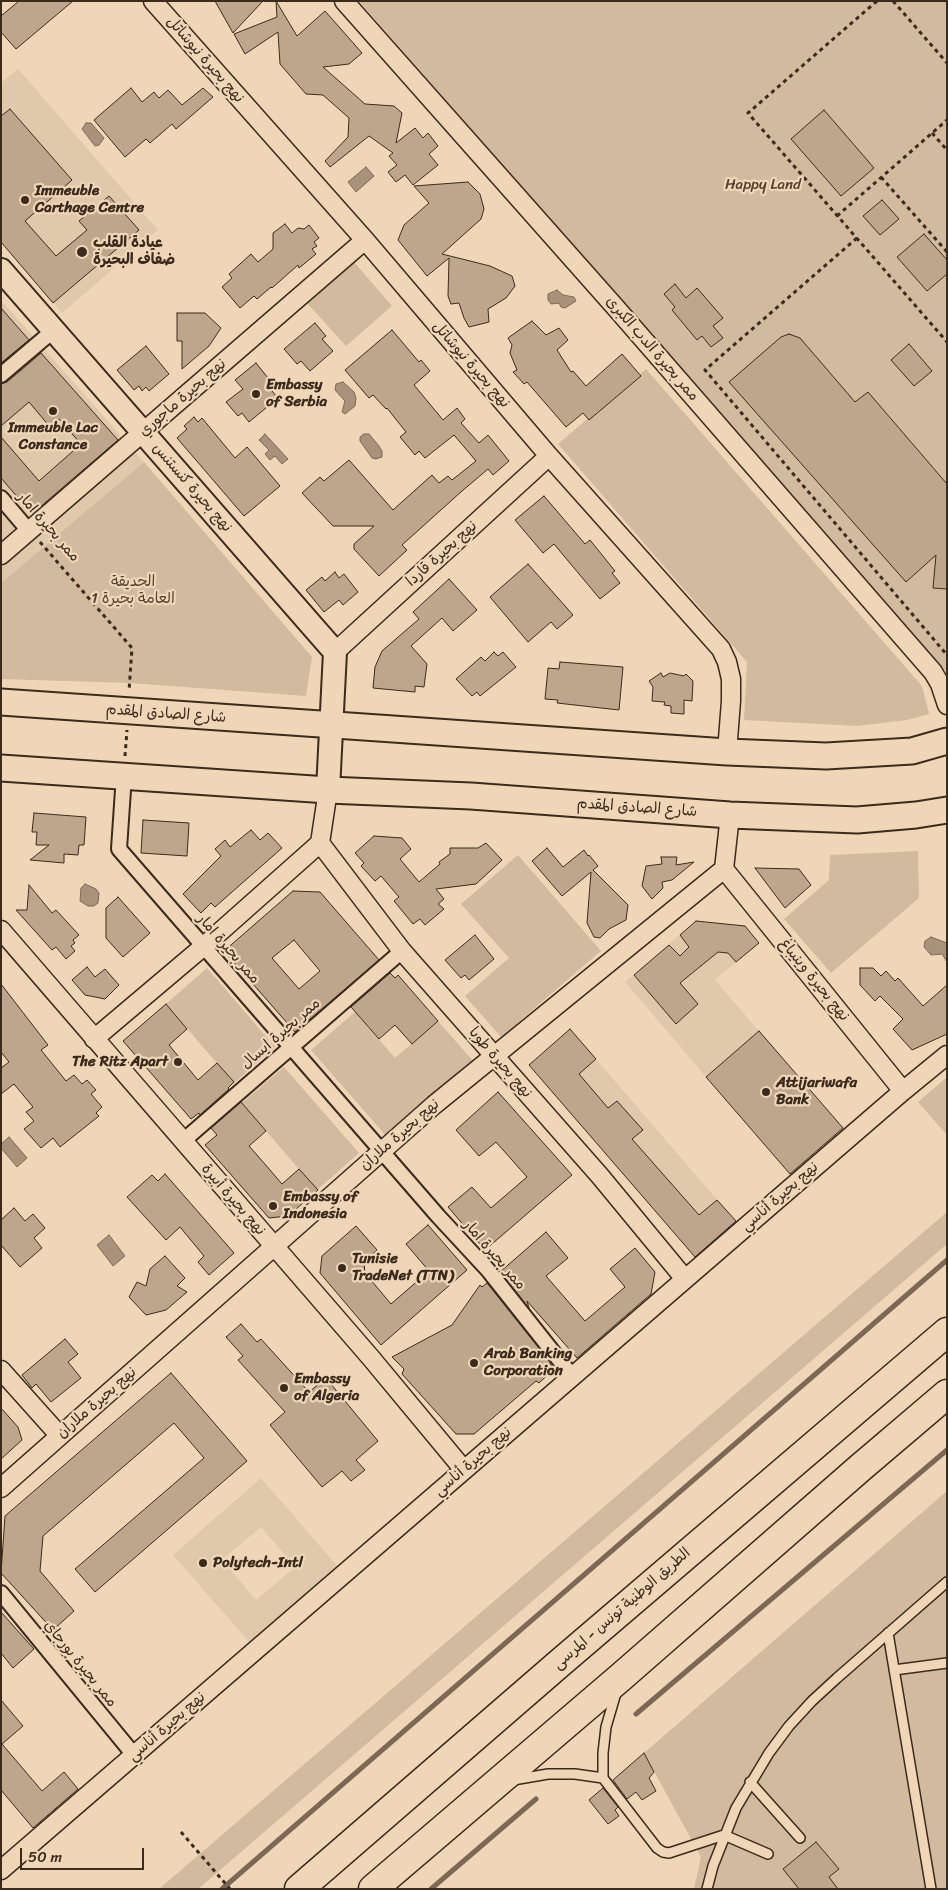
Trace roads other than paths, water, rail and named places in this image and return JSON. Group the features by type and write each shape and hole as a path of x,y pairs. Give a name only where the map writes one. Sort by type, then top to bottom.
{"highway":[{"name":"الطريق الوطنية تونس - المرسى","path":"299,1889 947,1332"},
{"path":"373,1889 947,1394"}],"main road":[{"name":"شارع الصادق المقدم","path":"1,702 727,752 826,756 912,751 947,741"},
{"name":"شارع الصادق المقدم","path":"1,768 328,790 471,796 730,815 857,820 916,815 947,810"}],"street":[{"name":"نهج بحيرة نيوشاتل","path":"153,1 365,240 549,456 721,650 727,662 731,679 732,701 727,752"},
{"name":"ممر بحيرة الدب الكبرى","path":"344,1 616,308 933,672 940,684 947,705"},
{"name":"نهج بحيرة ماجوري","path":"1,555 365,240"},
{"name":"نهج بحيرة كنستنس","path":"1,270 335,652"},
{"path":"1,375 54,330"},
{"name":"نهج بحيرة قاردا","path":"335,652 549,456"},
{"name":"ممر بحيرة امار","path":"1,498 29,530"},
{"path":"94,1039 204,946 320,843 328,790 335,652"},
{"name":"ممر بحيرة امار","path":"124,776 119,849 488,1270 572,1376"},
{"path":"724,869 730,815"},
{"name":"نهج بحيرة طوبا","path":"320,843 402,951 600,1176 685,1279"},
{"name":"نهج بحيرة ملاران","path":"1,1488 434,1105 724,869"},
{"name":"نهج بحيرة وينيباغ","path":"724,869 903,1091"},
{"name":"نهج بحيرة أبيرة","path":"1,930 371,1358 464,1470"},
{"name":"ممر بحيرة ايسال","path":"183,1141 402,951"},
{"name":"نهج بحيرة أناسي","path":"1,1870 572,1376 947,1055"},
{"path":"1,1370 60,1436"},
{"name":"ممر بحيرة بورجاي","path":"1,1593 134,1755"}],"lane":[{"path":"707,1889 724,1835 750,1782 789,1726 812,1701 947,1582"},
{"path":"888,1633 931,1889"},
{"path":"894,1670 947,1663"},
{"path":"621,1677 606,1727 603,1778 657,1848 663,1852 676,1851 724,1835 768,1854"},
{"path":"494,1786 520,1778 548,1774 575,1774 603,1778"},
{"path":"750,1782 800,1838"}],"waterway":[{"path":"222,1889 947,1260"},
{"path":"636,1714 947,1450"},
{"path":"431,1889 536,1799"}],"place":[{"name":"Immeuble Carthage Centre","path":"25,200"},
{"name":"عيادة القلب ضفاف البحيرة","path":"82,252"},
{"name":"Embassy of Serbia","path":"256,394"},
{"name":"Immeuble Lac Constance","path":"53,411"},
{"name":"The Ritz Apart","path":"178,1062"},
{"name":"Attijariwafa Bank","path":"766,1092"},
{"name":"Embassy of Indonesia","path":"273,1206"},
{"name":"Tunisie TradeNet (TTN)","path":"342,1268"},
{"name":"Arab Banking Corporation","path":"474,1363"},
{"name":"Embassy of Algeria","path":"284,1388"},
{"name":"Polytech-Intl","path":"203,1563"}],"park label":[{"name":"Happy Land","path":"763,185"},
{"name":"الحديقة العامة بحيرة 1","path":"133,590"}]}
